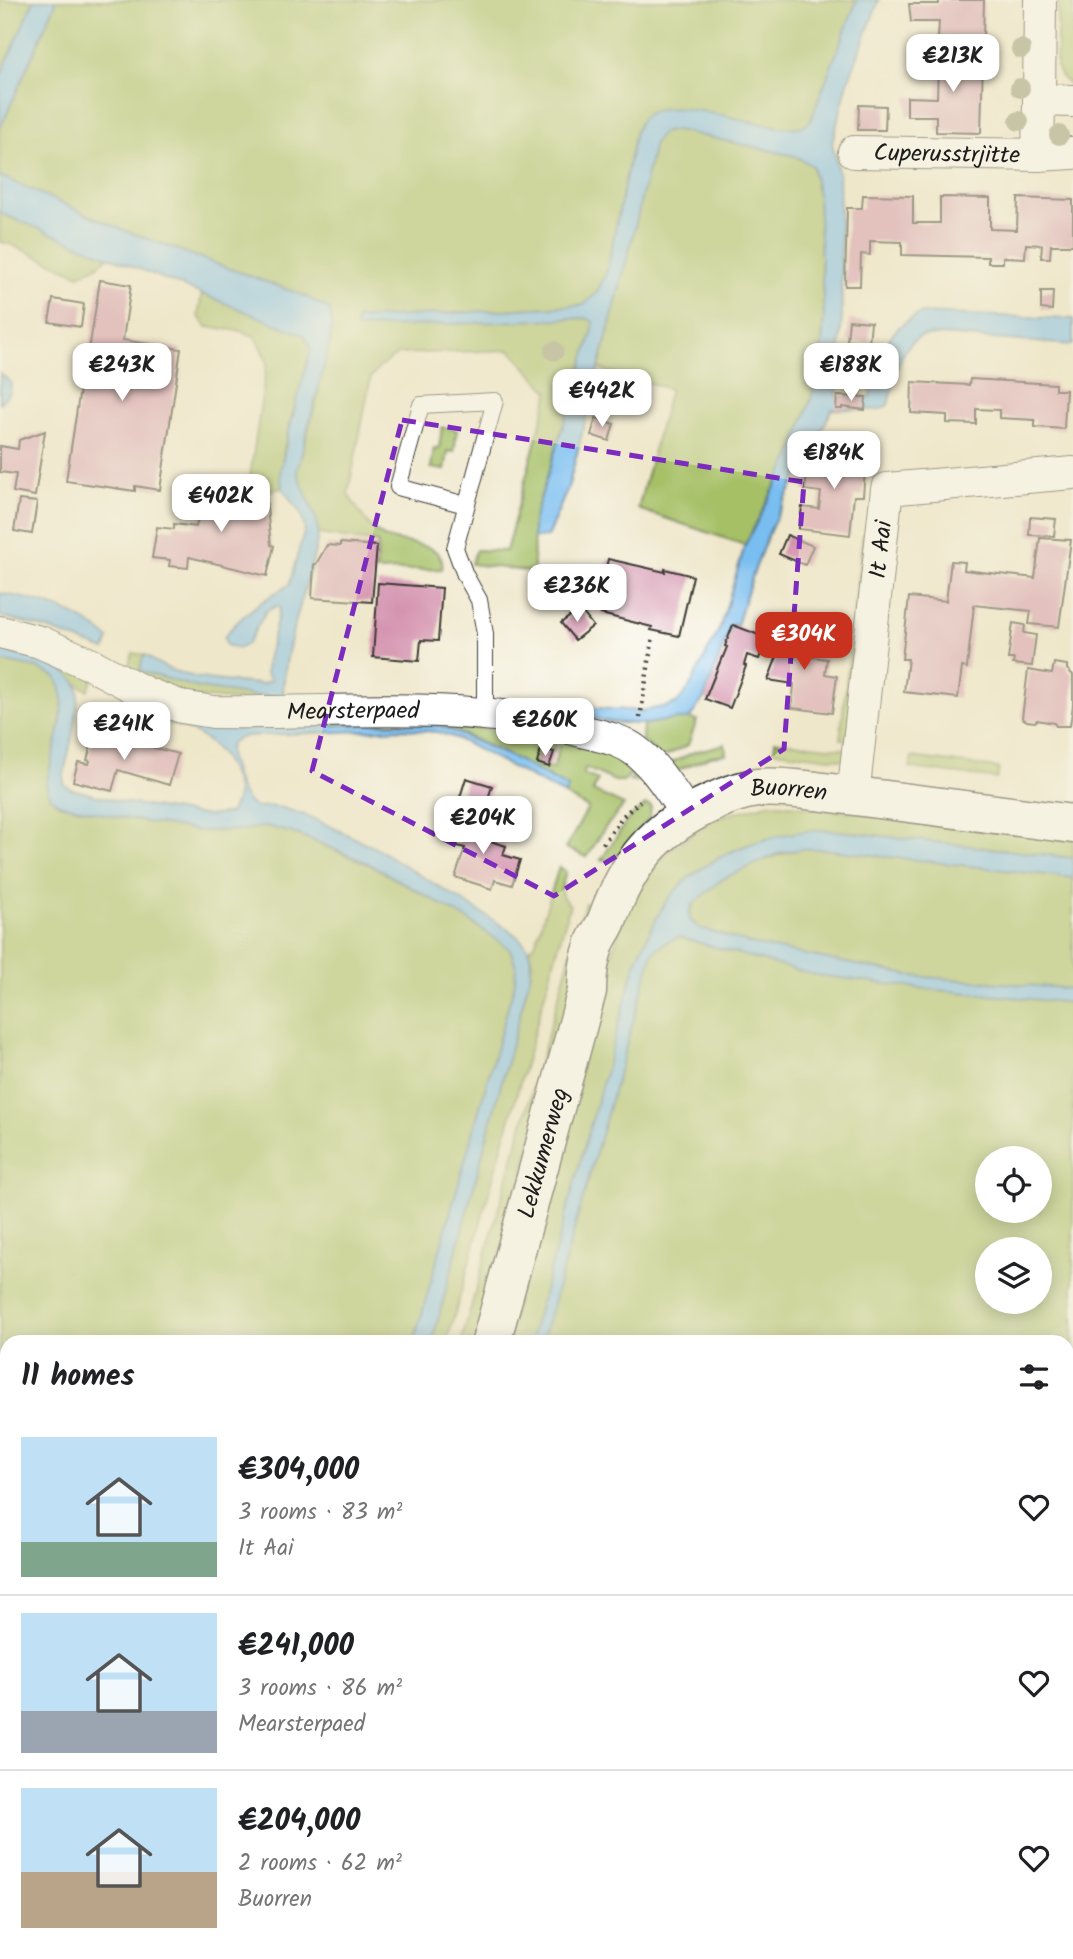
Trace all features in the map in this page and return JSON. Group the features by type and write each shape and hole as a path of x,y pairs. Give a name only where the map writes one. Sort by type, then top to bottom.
{"main road":[{"name":"Buorren","path":"589,961 620,886 638,857 653,841 687,814 726,796 754,788 782,787 1073,824"},
{"name":"Lekkumerweg","path":"493,1335 587,991 589,961"}],"street":[{"name":"Cuperusstrjitte","path":"1038,155 1040,0"},
{"path":"1039,100 1073,101"},
{"name":"Cuperusstrjitte","path":"854,152 1038,155 1073,153"},
{"name":"It Aai","path":"853,796 887,489 1073,473"},
{"name":"Mearsterpaed","path":"0,632 40,642 145,693 182,707 213,712 485,713 545,722 607,738 630,746 641,754 687,814"}],"lane":[{"path":"467,505 398,486 421,405 495,401 467,505 455,548 465,575 479,600 485,634 485,713"}],"path":[{"path":"641,709 653,636"}],"highlighted area":[{"path":"402,420 804,482 784,749 554,896 312,771"}],"green space":[{"path":"0,0 34,0 0,77"},
{"path":"57,0 857,0 807,126 789,129 705,112 673,109 656,111 635,132 607,271 597,292 584,305 356,319 583,318 593,322 593,330 533,522 534,572 471,564 476,550 506,551 549,392 510,350 398,354 371,377 348,494 363,517 382,536 430,548 442,559 442,569 376,571 378,543 318,534 312,508 301,487 297,471 318,395 328,309 304,296 123,230 0,176 0,129"},
{"path":"1058,0 1073,0 1073,87 1063,79 1056,66"},
{"path":"676,130 795,156 812,165 818,196 824,319 820,364 792,454 745,545 638,509 670,389 599,369 654,143 662,132"},
{"path":"0,213 109,256 96,267 79,275 0,242"},
{"path":"202,293 304,334 312,348 283,454 282,488 268,491 248,490 267,362 256,337 241,331 207,327 198,316"},
{"path":"442,427 457,430 454,452 448,451 445,470 431,468 434,448 439,449"},
{"path":"863,534 871,534 848,740 840,739"},
{"path":"0,641 94,676 88,690 66,673 50,665 0,650"},
{"path":"133,653 145,655 140,670 199,688 255,696 283,696 283,704 182,696 135,672 129,664"},
{"path":"0,661 46,671 57,678 61,687 62,714 46,785 59,804 199,831 244,830 267,826 299,835 368,864 467,919 510,949 516,966 515,982 416,1335 0,1335"},
{"path":"141,703 402,723 231,729 197,726 138,710"},
{"path":"682,718 697,720 688,745 662,758 642,740 643,724"},
{"path":"406,723 558,735 554,751 540,748 536,765 553,769 562,736 621,755 640,775 637,782 630,781 634,776 630,774 625,781 615,781 586,768 583,774 598,780 593,791 624,805 604,829 587,857 566,848 588,808 565,795 568,788 461,733"},
{"path":"775,741 846,749 845,760 774,751"},
{"path":"725,744 726,754 711,756 676,771 667,765 694,752"},
{"path":"912,757 999,768 997,779 910,768"},
{"path":"771,803 1073,836 1073,858 838,831 816,831 772,837 750,844 710,863 692,876 675,891 664,906 636,962 532,1335 508,1335 606,971 628,904 667,852 715,818"},
{"path":"645,805 651,806 650,817 615,860 601,860 627,821"},
{"path":"801,849 822,849 1073,878 1073,989 913,976 751,944 699,928 690,920 693,907 702,895 716,884 752,865"},
{"path":"559,867 566,872 562,894 570,905 449,1335 434,1335 530,976 532,962 529,949 535,944"},
{"path":"585,903 596,906 478,1335 463,1335"},
{"path":"678,937 810,974 1073,1003 1073,1335 544,1335 653,952 664,943"}],"water":[{"path":"34,0 57,0 0,129 0,77"},
{"path":"857,0 879,0 848,82 832,143 839,176 842,313 836,396 870,397 880,358 890,337 908,320 922,313 1073,319 1073,345 940,335 923,336 915,340 903,355 888,405 879,410 832,409 773,524 753,574 737,626 732,624 704,698 689,719 626,724 570,712 570,706 641,711 678,702 689,688 720,628 745,545 792,454 820,364 824,319 818,196 812,166 795,156 676,130 662,133 654,143 568,488 547,537 533,538 533,522 593,330 593,322 583,318 356,328 356,319 584,305 597,292 607,271 635,132 643,117 658,110 679,108 778,127 797,127 810,122"},
{"path":"0,176 123,230 305,296 329,309 332,321 330,342 297,471 315,517 318,537 289,647 283,696 255,696 199,688 140,671 145,655 172,670 201,678 262,684 271,680 266,673 267,660 280,608 277,606 266,611 248,643 238,649 226,645 224,637 254,608 289,585 305,529 301,514 282,488 280,472 311,348 304,335 0,213"},
{"path":"0,373 11,383 10,392 0,403"},
{"path":"0,593 44,603 85,621 109,639 105,650 48,629 0,616"},
{"path":"0,650 43,661 72,677 77,685 78,702 64,784 71,789 122,802 208,816 229,813 237,796 235,782 225,761 206,740 181,727 135,716 138,710 197,726 231,729 404,723 441,726 512,757 568,788 565,795 456,738 437,732 403,729 247,736 236,740 230,746 229,754 238,784 245,798 256,808 283,808 308,816 376,848 506,928 524,942 529,953 530,976 434,1335 416,1335 515,982 516,966 510,949 467,919 368,863 299,835 267,826 244,830 199,831 59,804 51,798 46,785 61,722 63,699 60,686 56,677 37,668 0,661"},
{"path":"838,831 1073,858 1073,878 822,849 801,849 780,853 722,879 692,905 690,920 699,928 751,944 912,976 1073,989 1073,1003 810,974 679,937 664,943 653,952 544,1335 532,1335 636,962 658,915 669,898 689,878 721,857 739,848 796,833"}],"building":[{"path":"939,0 984,0 983,40 938,39 939,22 911,22 909,4 939,4"},
{"path":"924,48 942,48 942,57 983,58 981,133 936,132 936,116 907,116 907,97 937,98 938,67 924,66"},
{"path":"859,105 886,106 885,130 858,130"},
{"path":"863,195 913,196 913,223 940,223 940,197 990,198 990,229 1017,230 1018,198 1073,200 1073,245 1051,245 1050,258 1041,258 1042,245 1026,244 1025,258 1003,257 1003,263 988,263 988,257 902,255 902,242 870,241 870,255 861,254 860,286 845,286 847,208 862,208"},
{"path":"100,280 131,285 123,340 181,349 160,490 135,486 135,491 66,481"},
{"path":"1041,291 1053,291 1052,310 1041,309"},
{"path":"53,299 84,304 81,327 49,322"},
{"path":"849,320 871,322 869,343 847,341"},
{"path":"970,379 1055,384 1055,390 1066,390 1064,429 1035,427 1035,420 999,418 999,410 976,409 976,424 947,423 947,415 911,413 912,382 969,385"},
{"path":"837,396 866,397 865,410 842,407 836,409"},
{"path":"596,418 614,424 609,441 591,435"},
{"path":"45,431 35,496 13,492 16,474 0,472 0,446 18,449 19,440"},
{"path":"826,445 860,449 857,470 865,471 863,496 854,496 850,535 799,529 802,507 819,509 821,492 805,490 808,465 824,467"},
{"path":"206,484 266,499 271,545 274,546 267,576 189,557 188,568 169,566 170,560 152,558 157,527 174,529 174,524 196,527"},
{"path":"19,500 37,502 32,534 14,531"},
{"path":"1030,517 1056,519 1054,536 1029,535"},
{"path":"787,535 813,546 805,565 779,554"},
{"path":"1040,538 1071,540 1059,627 1029,624 1031,611 974,605 967,668 962,667 958,698 904,692 908,659 902,659 909,597 946,601 951,561 965,562 964,570 1035,578"},
{"path":"340,543 377,546 372,602 312,598 314,564 327,545 340,546"},
{"path":"608,559 693,576 679,636 601,614 606,594 600,593"},
{"path":"378,583 442,588 438,641 421,640 419,661 373,657"},
{"path":"580,609 593,626 575,640 561,623"},
{"path":"793,615 805,619 801,647 807,648 806,656 827,659 825,674 837,676 832,713 792,708 794,684 768,680"},
{"path":"1013,623 1025,625 1024,633 1036,635 1032,666 1013,664 1014,659 1008,659"},
{"path":"733,625 767,638 759,659 747,655 746,666 730,708 705,699 727,647 725,646"},
{"path":"1054,663 1067,665 1073,675 1070,726 1056,726 1054,723 1027,721 1022,718 1028,670 1052,674"},
{"path":"95,732 178,754 169,785 118,770 112,791 73,781 78,762 89,764 90,761 87,760"},
{"path":"541,749 554,752 549,767 537,763"},
{"path":"466,778 492,786 482,818 456,810"},
{"path":"463,816 492,825 487,840 506,846 503,855 520,860 512,885 495,880 492,889 455,877 465,848 457,846"}]}
